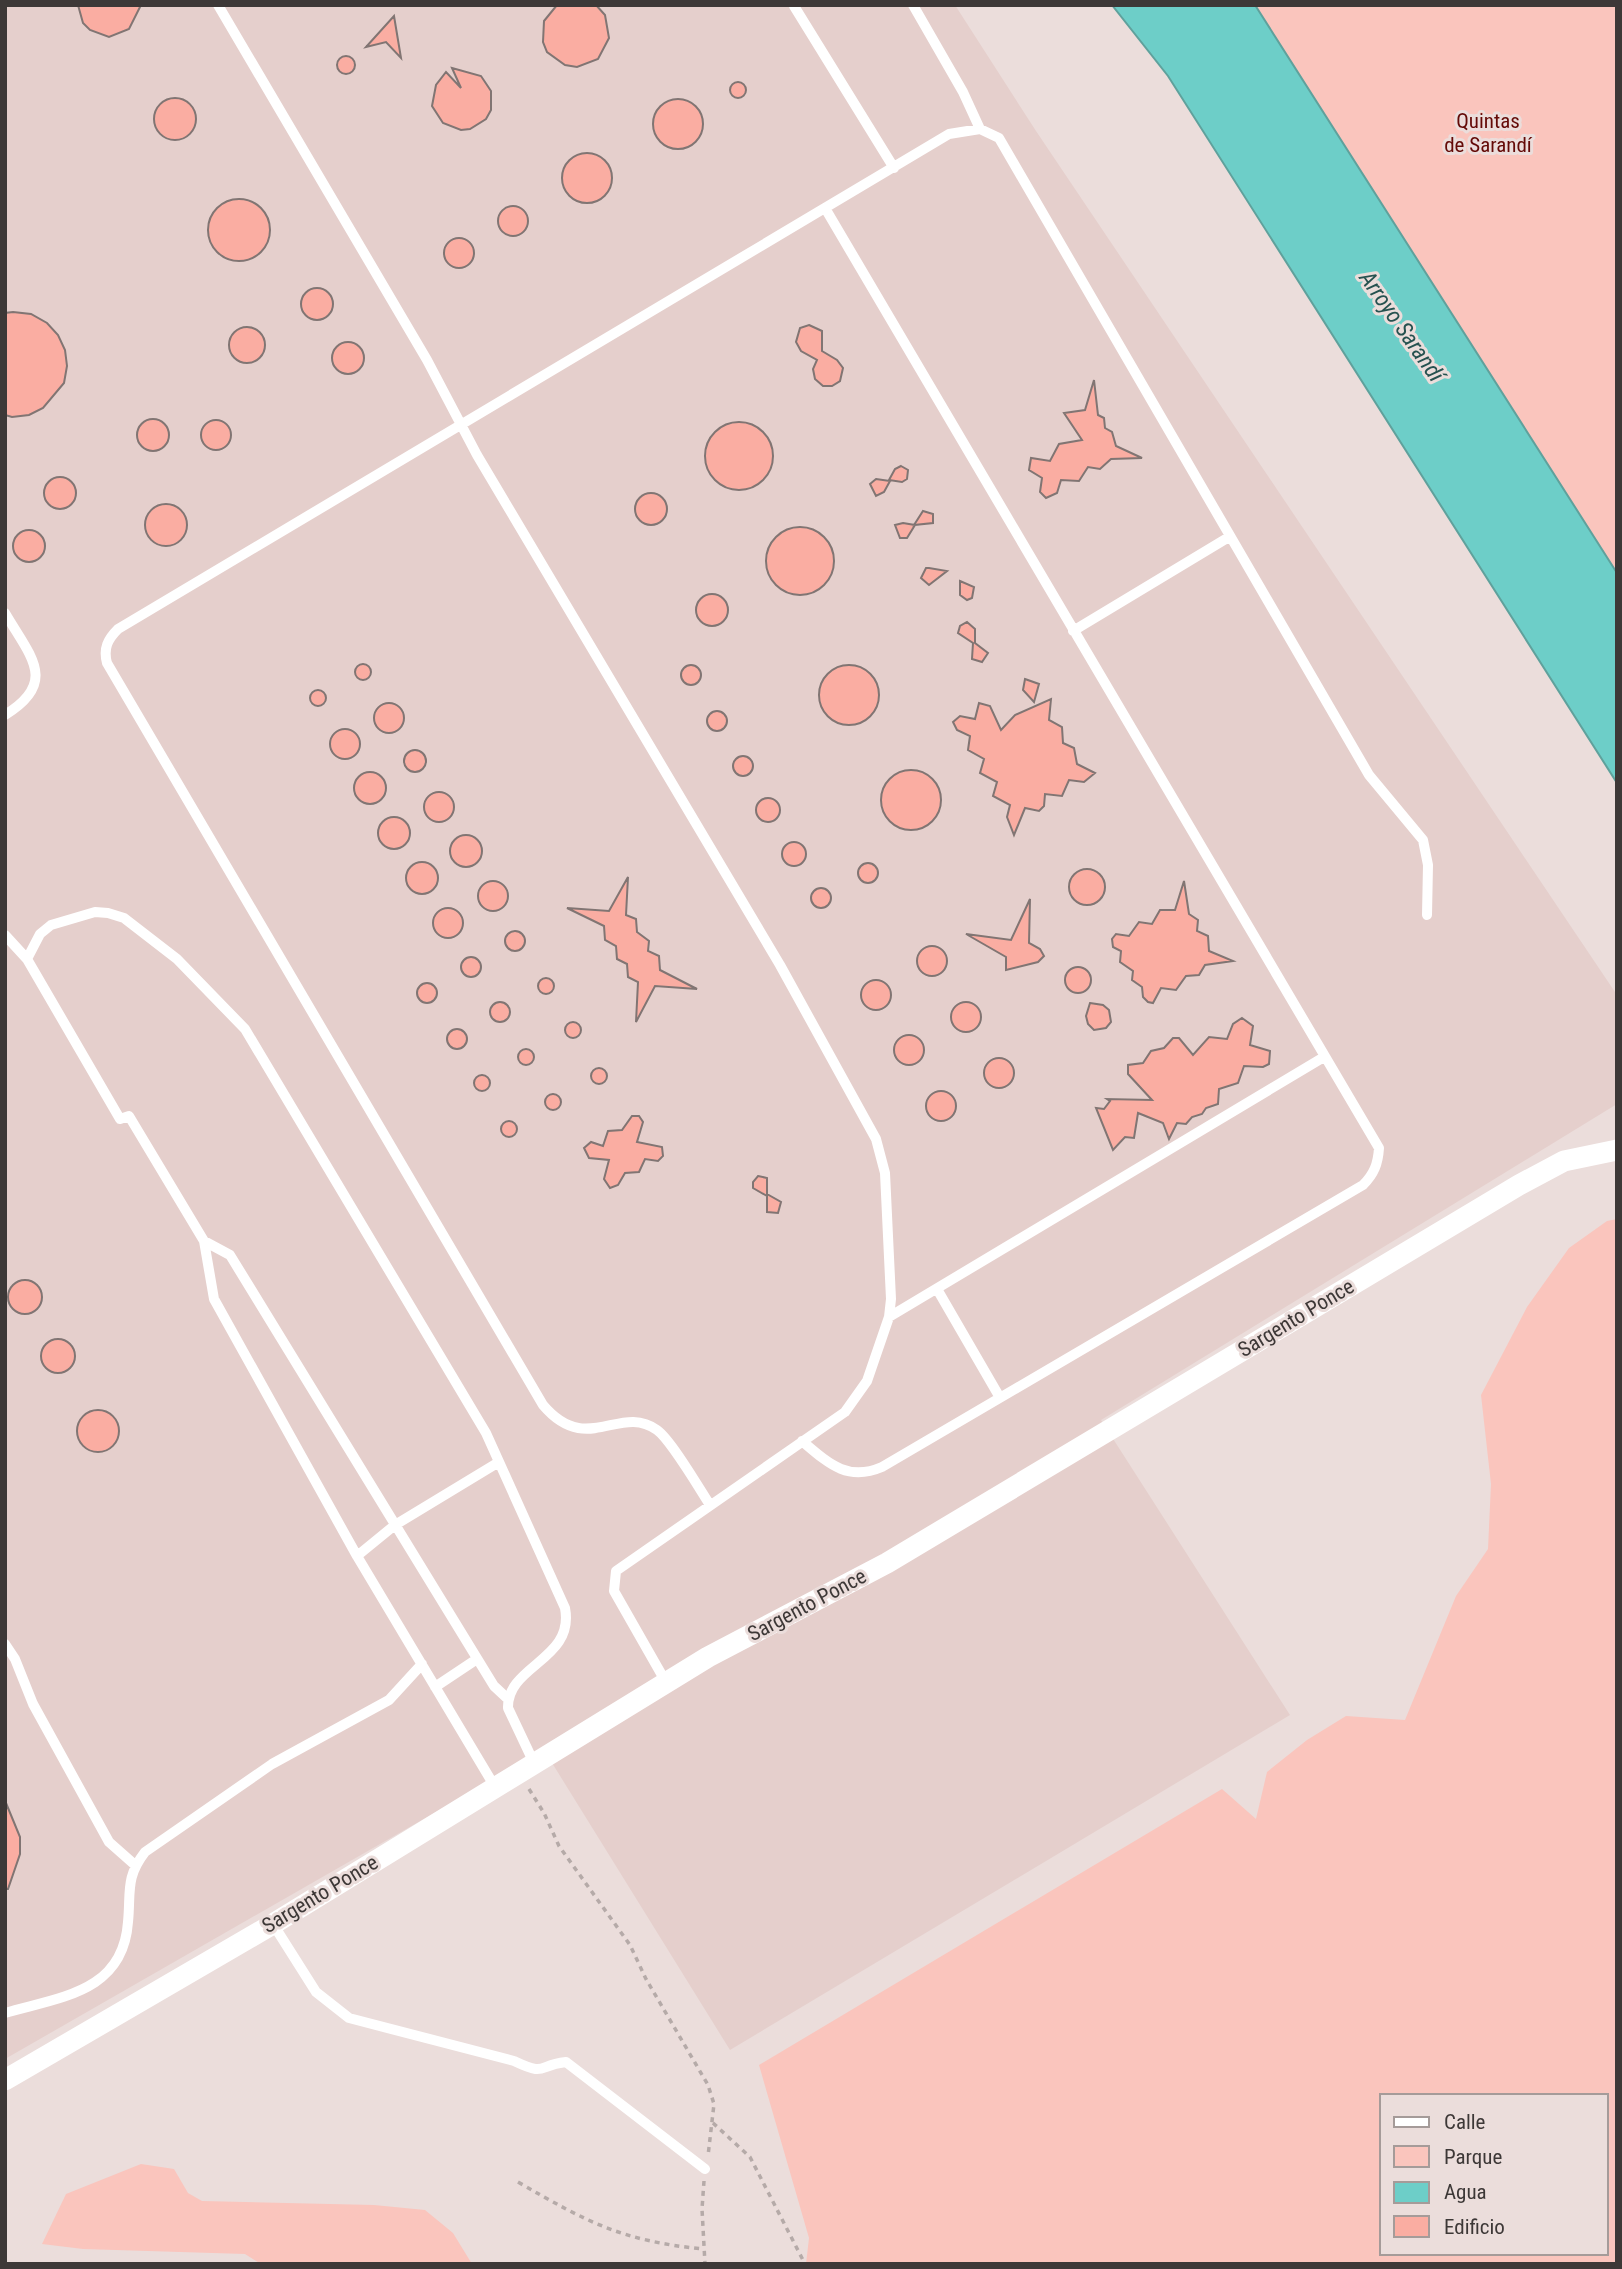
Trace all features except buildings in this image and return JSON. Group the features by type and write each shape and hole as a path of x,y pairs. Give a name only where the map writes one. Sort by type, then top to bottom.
{"street":[{"name":"Sargento Ponce","path":"5,2080 273,1924 708,1657 887,1563 1519,1185 1564,1161 1617,1150"}],"lane":[{"path":"218,5 786,977 876,1139 885,1173 891,1299 889,1317 867,1381 856,1400 845,1412 616,1571 614,1591 667,1684"},
{"path":"913,5 963,92 980,129"},
{"path":"794,6 894,168"},
{"path":"710,1505 659,1430 632,1422 595,1430 571,1428 554,1419 542,1405 107,663 104,654 108,639 118,629 949,134 980,129 999,138 1369,775 1423,840 1428,865 1427,915"},
{"path":"802,1441 841,1471 869,1472 1363,1185 1373,1175 1379,1148 825,208"},
{"path":"1073,631 1229,537"},
{"path":"5,613 32,658 38,675 35,690 25,703 5,715"},
{"path":"27,959 40,934 51,925 95,912 124,918 177,959 207,987 260,1050 433,1338 499,1462 565,1608 568,1622 558,1645 512,1688 508,1699 508,1708 526,1768"},
{"path":"6,940 27,959 120,1119 129,1116 204,1241 214,1299 357,1556 495,1787"},
{"path":"889,1317 1324,1057"},
{"path":"204,1241 230,1255 477,1659 494,1686 508,1699"},
{"path":"937,1289 999,1396"},
{"path":"357,1556 395,1525 499,1462"},
{"path":"5,1644 15,1659 33,1704 109,1842 135,1865"},
{"path":"435,1687 477,1659"},
{"path":"5,2013 63,1999 85,1990 102,1978 118,1956 128,1925 128,1886 135,1865 145,1852 272,1765 389,1700 422,1664"},
{"path":"273,1924 316,1992 349,2018 513,2061 532,2070 542,2071 566,2062 705,2169"}],"path":[{"path":"526,1768 558,1846 630,1945 646,1979 708,2085 714,2104 702,2209 705,2264"},
{"path":"713,2123 750,2157 805,2264"},
{"path":"518,2182 590,2224 617,2234 656,2245 703,2249"}],"shaded area":[{"path":"5,5 955,5 1036,131 1617,995 1617,1104 1101,1420 1290,1715 730,2050 544,1750 5,2059"}],"green space":[{"name":"Quintas de Sarandí","path":"1255,5 1617,5 1617,573"},
{"path":"1617,1219 1617,2264 806,2264 809,2238 759,2065 1222,1789 1256,1819 1267,1772 1307,1740 1346,1716 1405,1720 1456,1596 1488,1549 1491,1484 1481,1395 1527,1307 1569,1248 1607,1221"},
{"path":"141,2164 174,2169 188,2193 202,2201 374,2205 425,2210 453,2233 472,2264 261,2264 245,2254 83,2249 42,2244 66,2194"}],"water":[{"name":"Arroyo Sarandí","path":"1112,5 1255,5 1617,573 1617,783 1168,76"}]}
